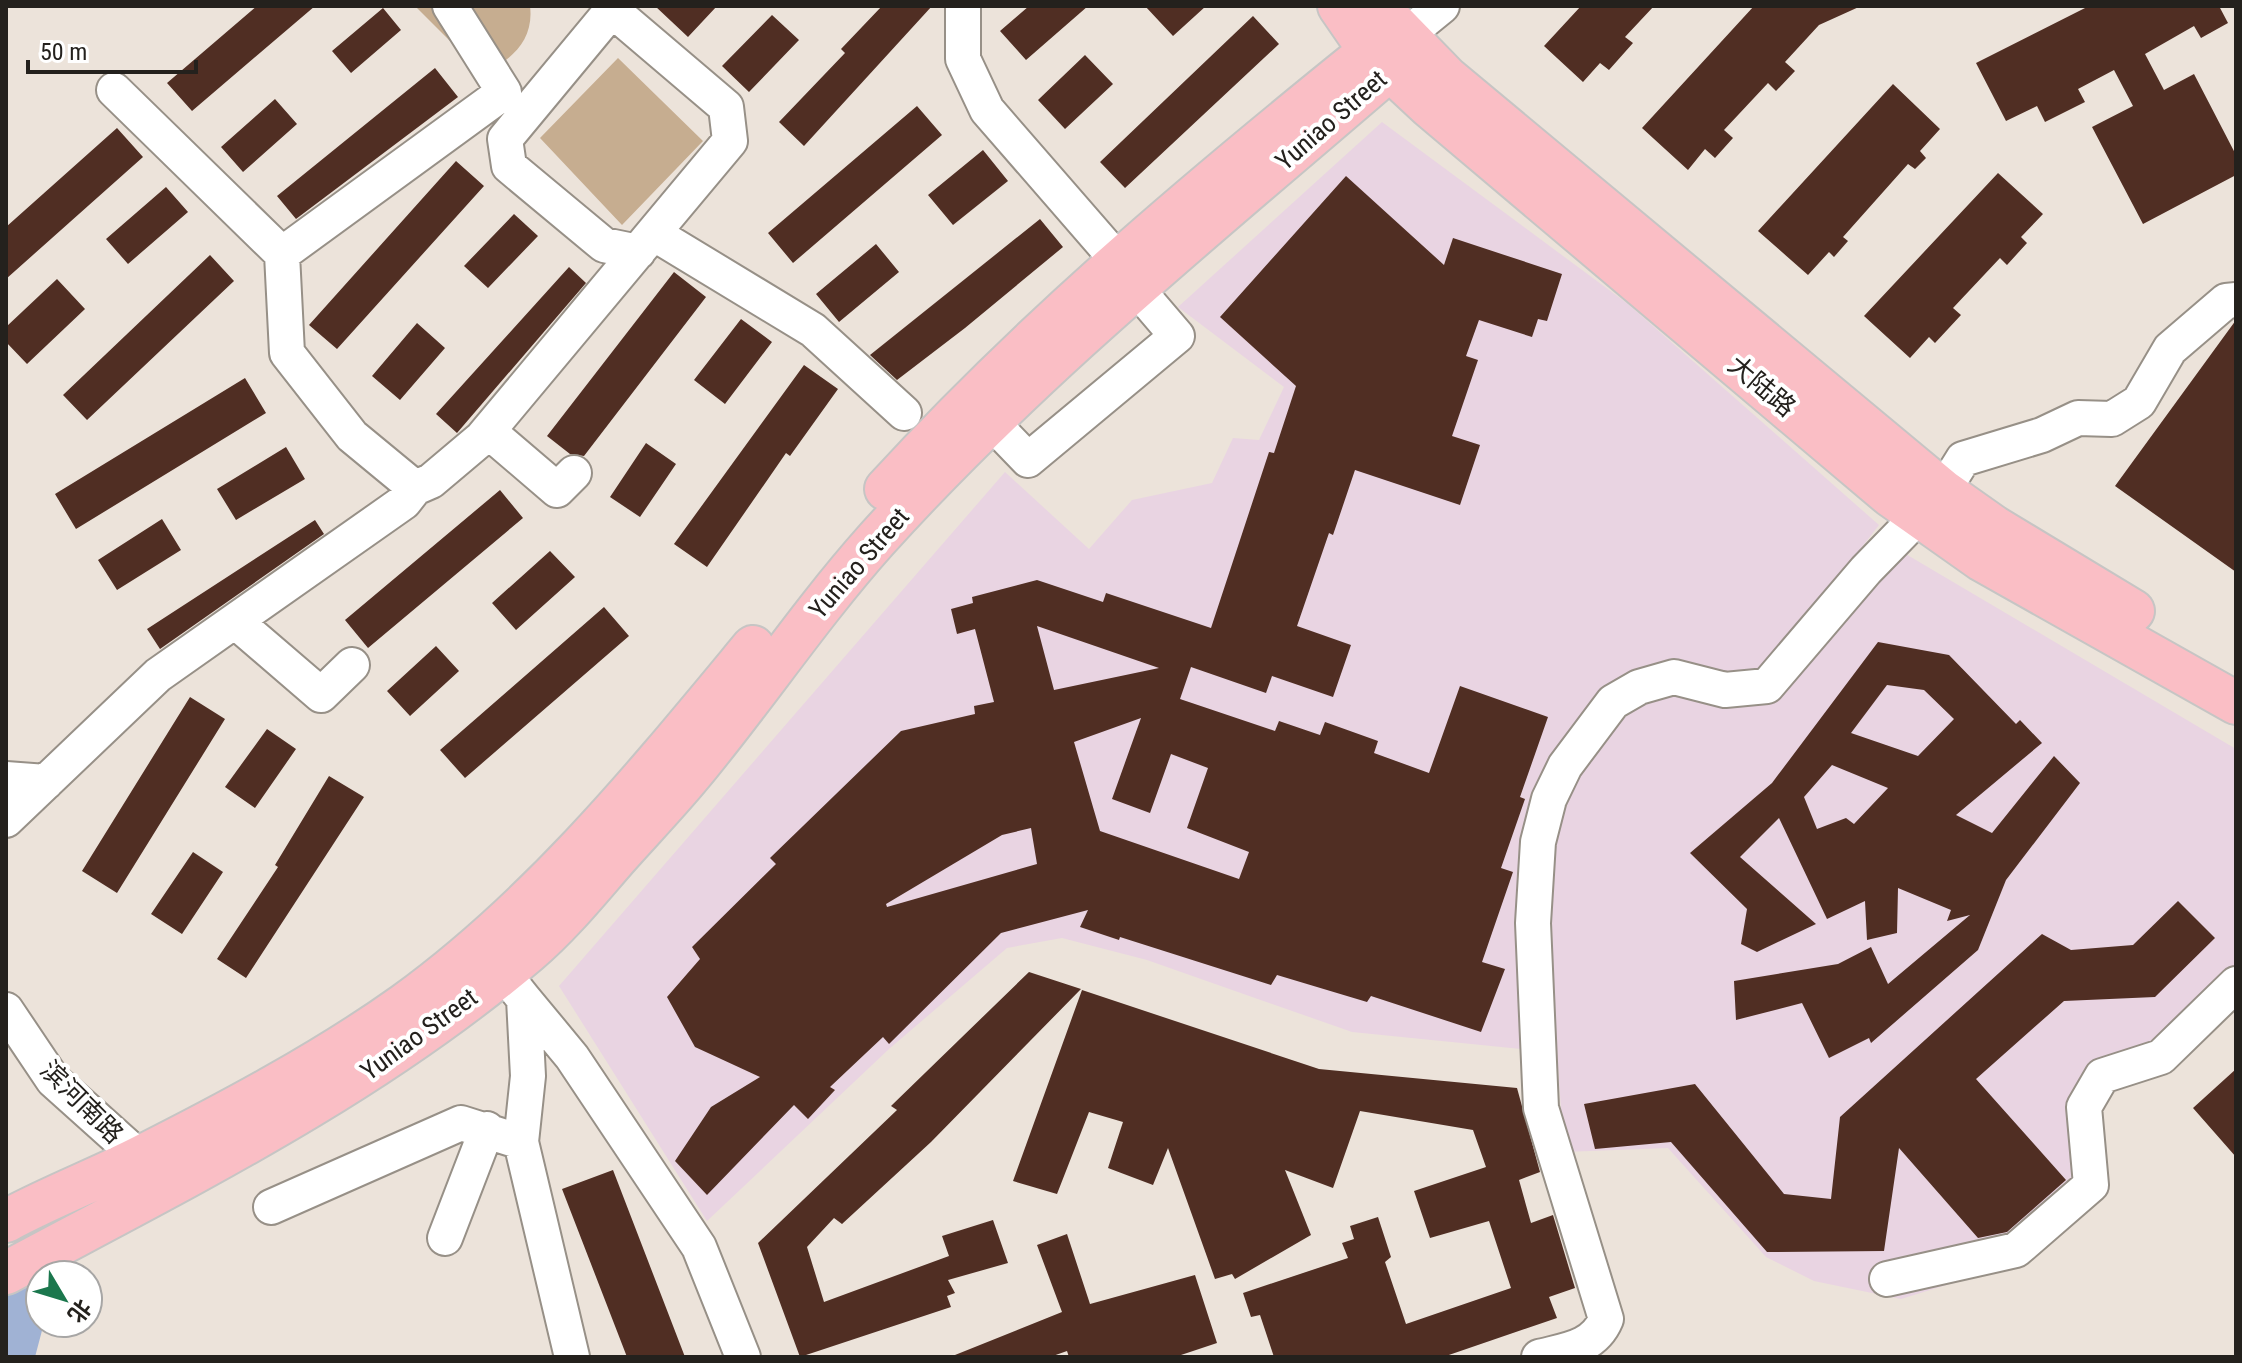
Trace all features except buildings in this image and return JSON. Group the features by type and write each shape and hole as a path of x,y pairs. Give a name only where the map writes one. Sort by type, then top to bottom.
{"main road":[{"name":"大陆路","path":"1339,6 1388,52 1447,78 1588,198 1930,502 1982,560 2236,703"},
{"name":"大陆路","path":"1377,6 1388,52"},
{"name":"Yuniao Street","path":"6,1273 61,1243 242,1104 391,1013 502,972 579,850 637,789 871,505 979,409 1136,288 1388,52"},
{"name":"Yuniao Street","path":"979,409 1117,259 1388,52"},
{"name":"大陆路","path":"1930,502 1994,527 2236,672"},
{"name":"Yuniao Street","path":"23,1211 150,1175"}],"street":[{"path":"282,254 504,92 450,6"},
{"path":"963,6 963,59 987,110 1106,247"},
{"path":"1388,52 1442,6"},
{"path":"6,820 158,675 404,502 415,488 431,481 488,431 646,242 730,141 726,107 614,8 505,139 509,166 604,245 646,242 813,330 904,413"},
{"path":"114,90 282,254 287,353 352,436 415,488"},
{"path":"979,409 1028,460 1177,336 1136,288"},
{"path":"1539,1357 1588,1344 1600,1332 1606,1319 1541,1108 1533,886 1538,842 1549,799 1565,766 1613,702 1639,687 1674,677 1725,690 1767,686 1930,502 1963,459 2042,435 2078,418 2112,419 2139,402 2170,349 2201,319 2226,301 2236,300"},
{"path":"488,431 557,490 574,473"},
{"path":"235,621 321,695 352,665"},
{"path":"6,779 46,782"},
{"path":"502,972 528,1076 521,1142 572,1357"},
{"path":"502,972 572,1057 699,1247 743,1357"},
{"path":"1887,1279 2016,1250 2091,1185 2084,1107 2102,1076 2161,1057 2236,984"},
{"name":"滨河南路","path":"6,1010 53,1080 150,1175"},
{"path":"271,1207 461,1123 521,1142"},
{"path":"445,1238 487,1129"}],"shaded area":[{"path":"415,6 530,6 529,27 514,53 489,70 464,55"},
{"path":"618,58 703,141 622,225 540,138"},
{"path":"1382,122 1628,304 1879,525 1764,673 1622,679 1521,864 1521,1049 1352,1032 1147,960 1062,938 1007,948 889,1049 707,1221 559,986 1005,472 1089,549 1132,500 1212,483 1233,438 1259,440 1284,387 1178,307"},
{"path":"1904,553 2236,749 2236,996 2094,1100 2107,1184 2068,1230 2005,1267 1901,1299 1814,1281 1766,1257 1668,1148 1564,1152 1553,994 1551,841 1584,766 1625,713 1671,688 1750,704 1784,693 1856,599"}],"water":[{"path":"6,1244 24,1272 24,1339 40,1339 35,1357 6,1357"}]}
